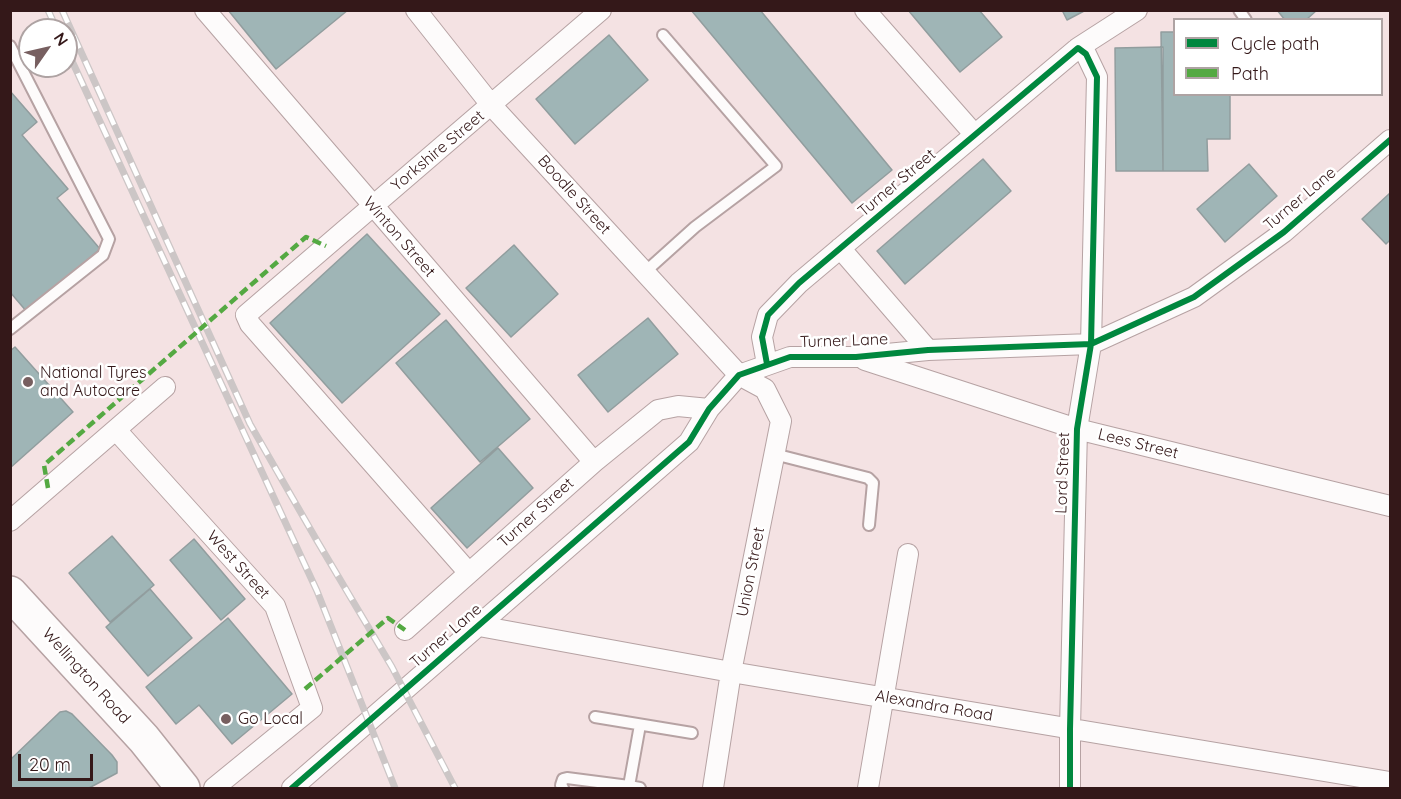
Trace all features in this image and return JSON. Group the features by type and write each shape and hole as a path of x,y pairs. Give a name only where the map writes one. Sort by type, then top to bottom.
{"highway":[{"name":"Wellington Road","path":"10,592 144,739 183,789"}],"street":[{"name":"Winton Street","path":"205,10 594,462"},
{"name":"Boodle Street","path":"416,10 492,106 739,375"},
{"name":"Yorkshire Street","path":"469,573 250,324 246,315 601,10"},
{"path":"865,10 975,135"},
{"name":"Turner Street","path":"767,363 762,337 768,315 799,283 975,135 1137,10"},
{"name":"Lord Street","path":"1070,789 1077,429 1091,344 1097,77 1082,51"},
{"name":"Turner Lane","path":"292,789 689,442 709,409 739,375 767,363 790,357 856,357 928,350 1091,344 1194,297 1284,232 1390,140"},
{"path":"840,248 928,350"},
{"name":"Lees Street","path":"856,357 1077,429 1390,506"},
{"name":"Union Street","path":"713,789 732,672 781,421 765,389 739,375"},
{"path":"10,520 165,387"},
{"name":"Turner Street","path":"405,630 594,462 658,410 678,406 709,409"},
{"name":"West Street","path":"116,430 275,606 312,708 214,789"},
{"path":"868,789 908,554"},
{"name":"Alexandra Road","path":"478,626 732,672 1385,781"}],"lane":[{"path":"645,272 695,227 776,166 663,35"},
{"path":"10,45 109,239 104,255 10,329"},
{"path":"774,454 868,478 873,483 869,525"},
{"path":"595,717 692,733"},
{"path":"563,789 561,784 563,779 567,778 635,787 640,725"}],"building":[{"path":"228,10 348,10 276,69"},
{"path":"691,10 760,10 892,170 852,203"},
{"path":"908,10 979,10 1002,37 960,72"},
{"path":"1062,10 1086,10 1067,20"},
{"path":"1277,10 1317,10 1308,18 1283,18"},
{"path":"1161,32 1173,32 1173,96 1230,96 1230,139 1207,139 1208,171 1163,171"},
{"path":"609,35 648,80 575,144 536,99"},
{"path":"1163,47 1163,171 1116,171 1115,48"},
{"path":"10,91 37,122 22,135 68,189 57,198 100,249 27,312 10,292"},
{"path":"983,159 1011,191 905,284 877,251"},
{"path":"1249,164 1277,196 1225,242 1197,209"},
{"path":"1390,193 1390,240 1386,244 1362,219"},
{"path":"367,234 440,314 342,403 270,323"},
{"path":"514,245 558,294 511,337 466,288"},
{"path":"648,318 678,354 608,412 578,375"},
{"path":"446,320 530,419 480,462 396,363"},
{"name":"National Tyres and Autocare","path":"15,347 73,412 10,468 10,351"},
{"path":"498,448 533,488 467,548 431,508"},
{"path":"112,536 154,585 110,622 69,573"},
{"path":"194,539 245,599 221,620 170,560"},
{"path":"150,589 192,638 148,676 106,627"},
{"path":"228,618 292,694 232,744 199,705 176,724 146,687"},
{"path":"66,711 72,714 112,755 117,762 117,773 89,788 10,788 10,760 60,712"}],"railway":[{"path":"48,10 52,18"},
{"path":"62,10 250,424 392,667 455,788"},
{"path":"78,74 317,591 395,788"}],"marked path":[{"path":"48,488 44,465 306,237 326,246"},
{"path":"305,689 388,618 405,630"}],"cycle path":[{"path":"767,364 762,337 768,315 799,283 1078,48 1086,54 1097,77 1091,344 1077,429 1070,788"},
{"path":"292,788 689,442 709,409 739,375 790,357 856,357 928,350 1091,344 1194,297 1284,232 1390,140"}],"place":[{"name":"National Tyres and Autocare","path":"28,382"},
{"name":"Go Local","path":"226,719"}]}
